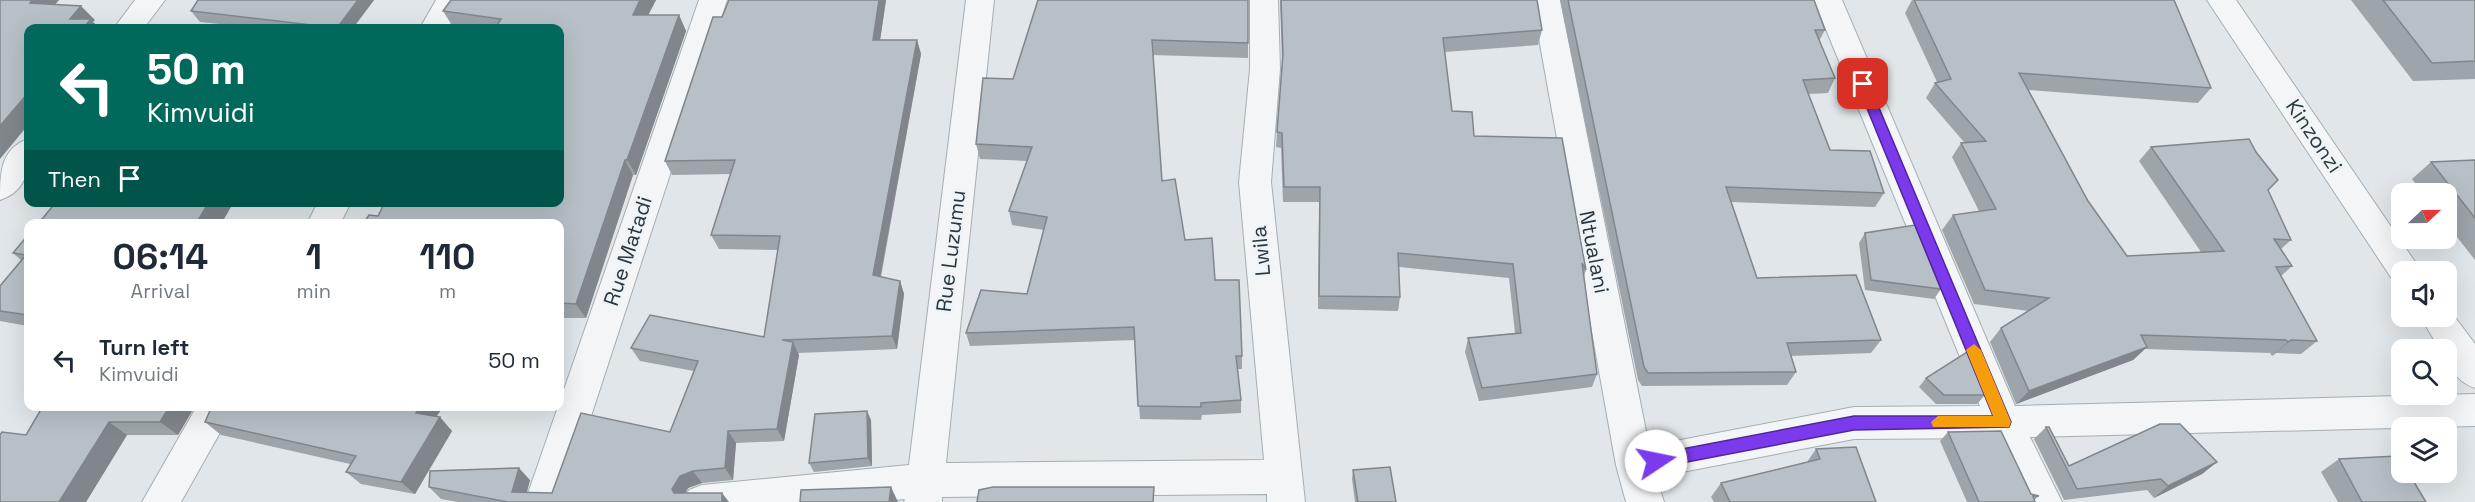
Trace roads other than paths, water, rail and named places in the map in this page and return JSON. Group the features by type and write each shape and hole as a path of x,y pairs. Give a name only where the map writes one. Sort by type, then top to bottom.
{"street":[{"path":"131,24 151,0"},
{"path":"436,24 450,0"},
{"name":"Rue Matadi","path":"544,502 713,0"},
{"name":"Rue Luzumu","path":"923,491 980,0"},
{"name":"Lwila","path":"1264,0 1265,69 1255,182 1285,490"},
{"name":"Ntualani","path":"1546,0 1634,465 1645,502"},
{"path":"1828,0 2004,422 2043,502"},
{"name":"Kinzonzi","path":"2221,0 2399,261"},
{"path":"0,188 24,156"},
{"path":"2444,327 2475,373"},
{"path":"1634,465 1854,423 2004,422 2475,410"},
{"path":"161,502 215,411"},
{"path":"702,502 923,491 1285,490"}]}
